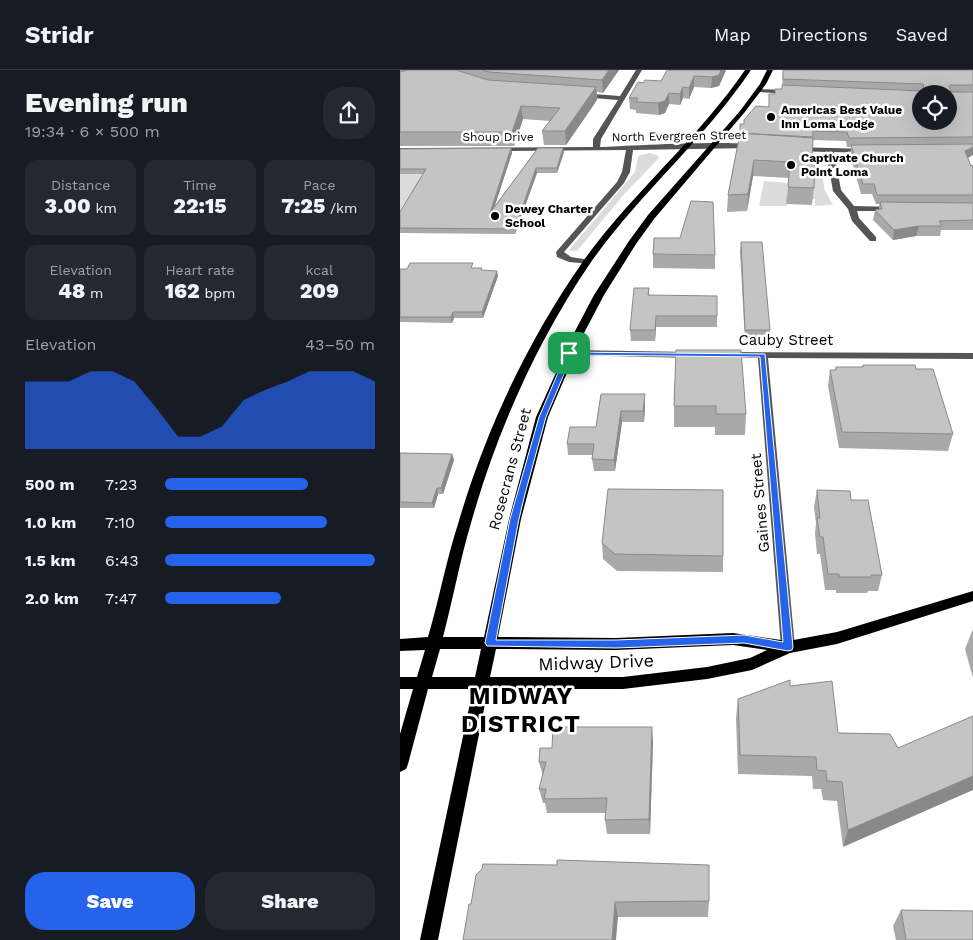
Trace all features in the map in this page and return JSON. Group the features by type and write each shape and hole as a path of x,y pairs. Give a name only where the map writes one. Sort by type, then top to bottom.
{"main road":[{"name":"Rosecrans Street","path":"400,764 434,643 467,513 493,436 507,403 539,342 587,262 620,220 734,92 748,70"},
{"name":"Rosecrans Street","path":"429,940 519,502 542,417 569,353 599,295 632,243 651,217 759,90 770,70"},
{"name":"Midway Drive","path":"400,683 623,683 700,674 752,664 788,647 837,638 973,596"},
{"name":"Midway Drive","path":"400,645 434,643 616,644 739,639 788,647"}],"street":[{"path":"596,149 597,139 639,70"},
{"path":"759,90 796,92"},
{"path":"569,94 622,98"},
{"name":"North Evergreen Street","path":"596,149 714,145 766,147"},
{"path":"587,262 565,258 560,255 560,252 620,182 626,172 630,148"},
{"path":"785,148 872,151"},
{"name":"Shoup Drive","path":"400,150 596,149"},
{"path":"830,151 837,191 852,208 855,219 873,239"},
{"path":"852,208 908,209"},
{"path":"569,353 698,355"},
{"name":"Cauby Street","path":"717,355 972,359"},
{"name":"Gaines Street","path":"763,355 788,647"}],"shaded area":[{"path":"649,153 657,155 659,158 626,192 577,251 569,250 635,172 638,156"},
{"path":"811,154 819,158 825,191 833,205 809,206 815,205 815,199 812,199"},
{"path":"400,174 422,174 400,220"},
{"path":"764,181 788,183 787,206 759,206"}],"building":[{"path":"407,70 456,70 488,80 596,87 565,131 542,131 560,108 521,106 512,132 400,132 400,72"},
{"path":"482,70 609,70 602,80"},
{"path":"667,70 721,70 719,75 712,77 694,76 689,88 683,87 680,94 669,93 665,101 658,103 636,102 638,98 629,98 638,82 643,83 645,80 661,81"},
{"path":"783,70 973,70 973,85 783,79"},
{"path":"782,85 912,91 912,130 957,130 957,92 973,92 973,137 849,138 847,132 813,131 813,137 740,133 740,124 744,124 744,120 756,106 769,107 769,94 775,94 775,89 782,89"},
{"path":"740,133 813,138 812,165 815,165 814,188 788,187 790,162 754,160 748,194 728,195"},
{"path":"973,144 973,147 965,151 971,166 973,165 973,195 877,195 874,184 863,184 851,145"},
{"path":"511,148 490,213 538,148 563,148 557,168 536,168 515,229 400,228 400,212 426,169 400,169 400,149"},
{"path":"691,201 713,202 715,255 653,254 654,238 680,238"},
{"path":"880,202 973,203 973,220 939,221 942,226 919,226 894,230 875,210 882,209"},
{"path":"741,242 762,242 770,330 745,330"},
{"path":"410,263 473,263 471,268 497,271 482,312 453,312 451,317 400,317 400,269 407,269"},
{"path":"634,288 649,288 648,295 717,296 717,316 656,316 655,330 630,330"},
{"path":"676,350 741,350 746,414 716,414 716,406 674,406"},
{"path":"863,365 915,365 916,369 933,369 953,434 842,432 830,370 836,370 836,367 863,367"},
{"path":"601,394 645,394 643,411 621,411 614,460 592,459 594,444 567,444 570,427 596,427"},
{"path":"400,453 452,454 441,488 437,488 432,503 400,502"},
{"path":"608,489 723,490 723,556 615,554 602,543"},
{"path":"817,490 850,491 851,500 868,500 882,575 839,577 839,574 828,574 823,537 820,537 817,518 820,518"},
{"path":"790,680 790,686 832,681 838,733 890,734 898,748 973,716 973,776 848,830 842,782 827,781 826,771 817,770 816,757 740,755 738,699"},
{"path":"553,727 652,727 649,819 605,820 607,798 544,799 546,789 539,789 546,762 539,762 540,748 552,748"},
{"path":"557,860 709,865 709,901 615,902 612,940 463,940 476,875 482,869 483,864 557,865"},
{"path":"901,910 973,911 973,940 906,940"}],"place":[{"name":"Americas Best Value Inn Loma Lodge","path":"771,117"},
{"name":"Captivate Church Point Loma","path":"791,165"},
{"name":"Dewey Charter School","path":"495,216"}],"district":[{"name":"MIDWAY DISTRICT","path":"521,710"}],"route":[{"path":"569,353 763,355 786,604 788,647 744,639 616,644 490,643 514,519 542,417 569,353"}]}
